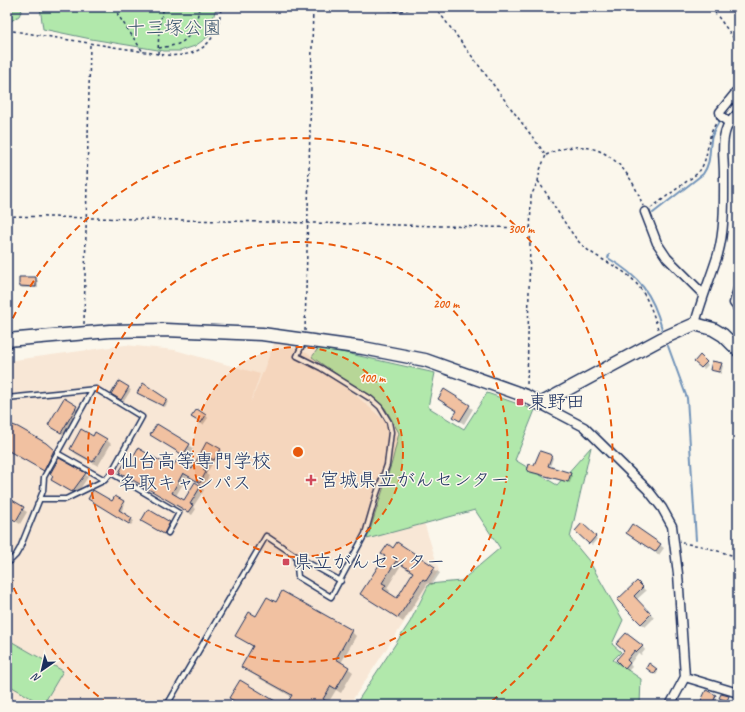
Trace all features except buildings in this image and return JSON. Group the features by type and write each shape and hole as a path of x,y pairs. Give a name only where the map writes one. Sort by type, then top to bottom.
{"street":[{"path":"729,123 721,116 722,108 738,90"},
{"path":"695,324 703,294 718,253 724,194 723,146 725,131 729,123 738,113"},
{"path":"645,212 657,243 667,258 703,294"},
{"path":"738,289 734,302 738,308"},
{"path":"540,404 661,339 695,324 713,329 723,335 738,350"},
{"path":"7,340 85,333 165,330 262,334 304,339 425,360 526,396 584,427 632,473 662,508 672,526 675,542 685,677 670,705"},
{"path":"685,677 738,693"}],"lane":[{"path":"296,556 298,577 331,597 341,581 365,534 387,465 391,432 389,422 380,407 371,399 321,368 297,356 304,339"},
{"path":"7,398 96,389 142,417 111,473 105,480 66,499 40,499"},
{"path":"7,564 16,555 20,548 43,491 44,477 92,390"},
{"path":"57,453 105,480"},
{"path":"111,473 180,513 168,533"},
{"path":"167,705 266,536 296,556 341,581"}],"path":[{"path":"116,7 118,15 143,52"},
{"path":"158,54 159,26 164,7"},
{"path":"159,48 179,44 185,38 194,27 199,7"},
{"path":"7,30 143,52 180,56 201,50 214,36 221,7"},
{"path":"304,339 313,7"},
{"path":"383,7 387,10 402,12 413,7"},
{"path":"434,7 546,155"},
{"path":"711,7 738,44"},
{"path":"85,333 84,307 90,44"},
{"path":"526,396 531,196 538,181 540,170 546,155 563,148 572,147 600,151 610,156 619,163 629,176 645,212 698,173 706,161 710,134 721,116"},
{"path":"538,181 579,241 600,259 623,271 641,291 653,313 661,339"},
{"path":"7,216 530,228"},
{"path":"675,542 701,546 738,558"}],"shaded area":[{"path":"275,341 309,354 395,430 439,570 349,705 20,705 7,697 7,361 125,345 175,350 260,374 250,405"}],"green space":[{"path":"7,7 23,7 19,16 8,23"},
{"name":"十三塚公園","path":"40,7 216,7 209,36 195,46 180,51 164,51 91,39 43,29"},
{"path":"319,347 435,373 428,407 464,429 487,393 535,410 515,460 557,485 591,447 570,538 589,561 623,620 612,644 621,652 613,660 641,679 640,705 355,705 410,622 429,584 461,581 500,548 475,510 367,539 392,462 399,433 385,408 312,357"},
{"path":"7,639 63,671 43,705 7,684"}],"waterway":[{"path":"725,113 729,107"},
{"path":"653,213 703,174 706,170 709,162 712,135 720,120"},
{"path":"609,255 608,258 628,272 643,287 654,306 662,329"},
{"path":"668,346 687,398 696,540"},
{"path":"7,698 18,705"}],"place":[{"name":"東野田","path":"520,402"},
{"name":"仙台高等専門学校 名取キャンパス","path":"111,472"},
{"name":"宮城県立がんセンター","path":"311,480"},
{"name":"県立がんセンター","path":"286,562"}]}
